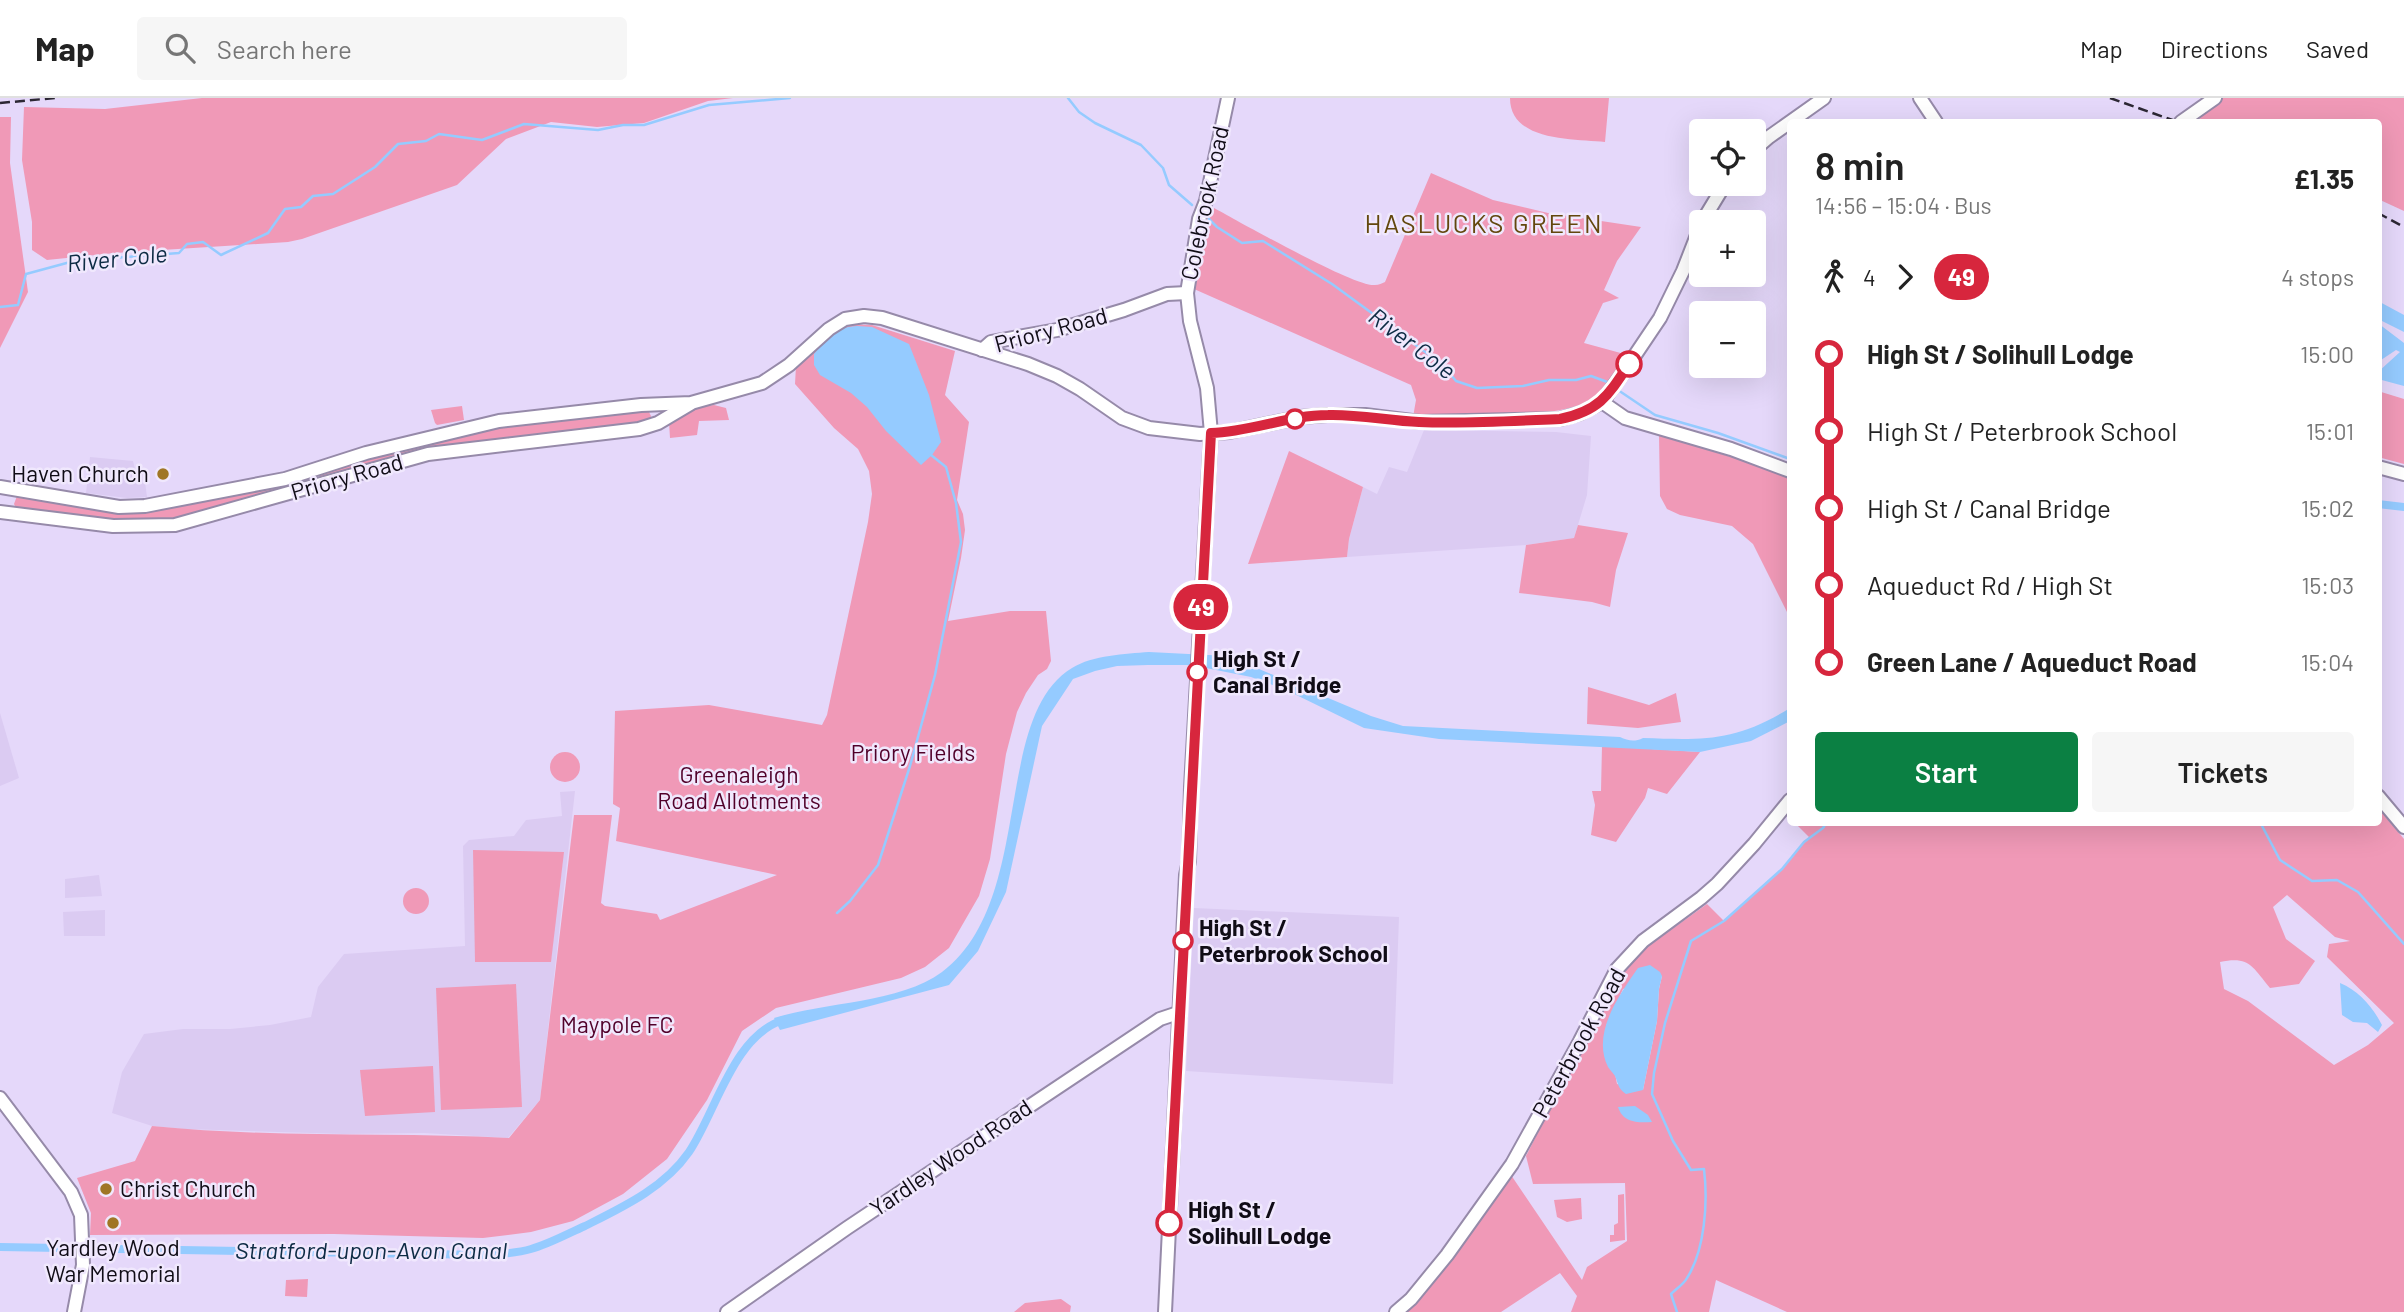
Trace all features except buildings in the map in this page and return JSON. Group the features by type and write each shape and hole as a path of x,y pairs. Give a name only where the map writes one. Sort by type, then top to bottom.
{"street":[{"name":"Colebrook Road","path":"1165,1312 1211,433 1206,388 1190,321 1187,293 1199,219 1206,201 1228,98"},
{"path":"1794,119 1824,98"},
{"path":"1920,98 1934,119"},
{"path":"2185,119 2215,98"},
{"path":"1766,138 1787,124"},
{"path":"982,349 1057,376 1122,418 1138,425 1200,434 1229,432 1301,417 1327,415 1365,415 1420,422 1560,419 1581,413 1605,397 1660,318 1689,256"},
{"name":"Priory Road","path":"0,487 119,507 145,506 312,471 366,453 499,421 641,405 691,403 762,383 789,365 837,323 855,316 883,318 982,349 991,342 1057,330 1167,294 1187,293"},
{"path":"1605,397 1625,418 1731,449 1787,470"},
{"name":"Priory Road","path":"0,512 113,526 175,525 428,454 639,429 658,424 691,403"},
{"path":"2382,468 2404,474"},
{"path":"312,471 317,487"},
{"path":"2382,801 2404,827"},
{"name":"Peterbrook Road","path":"1395,1312 1411,1298 1440,1263 1512,1164 1580,1041 1616,969 1643,941 1717,884 1787,804"},
{"name":"Yardley Wood Road","path":"727,1312 868,1214 1160,1019 1175,1014 1180,1016"},
{"path":"0,1098 71,1192 81,1215 83,1265 74,1312"}],"shaded area":[{"path":"1424,430 1556,432 1591,436 1587,495 1574,538 1526,545 1347,557 1363,487 1377,494 1389,467 1407,472"},
{"path":"90,457 133,461 135,469 143,467 147,497 127,498 86,493"},
{"path":"0,713 19,778 0,786"},
{"path":"575,791 540,1100 508,1138 424,1133 344,1134 185,1129 152,1126 112,1113 122,1072 144,1034 183,1029 230,1029 270,1025 311,1017 318,987 344,954 465,946 463,846 469,840 514,836 526,820 562,816 560,792"},
{"path":"99,875 102,896 65,898 65,879"},
{"path":"1194,908 1399,917 1393,1084 1186,1071"},
{"path":"105,910 105,936 64,936 63,912"}],"green space":[{"path":"202,98 733,98 708,101 644,123 597,127 551,122 506,139 457,185 302,239 47,260 32,250 32,222 22,160 24,107 105,109"},
{"path":"1510,98 1609,98 1605,142 1561,138 1532,130 1520,123 1513,112"},
{"path":"2223,98 2404,98 2404,211 2382,201 2382,119 2198,118"},
{"path":"0,117 11,117 10,163 28,292 0,348"},
{"path":"1431,173 1493,200 1548,213 1641,227 1617,261 1604,290 1619,298 1603,303 1584,343 1628,355 1600,395 1585,403 1539,413 1413,417 1416,400 1411,385 1194,289 1207,222 1214,208 1345,276 1375,285 1385,282"},
{"name":"Priory Fields","path":"842,324 872,325 955,351 945,395 969,422 957,500 963,514 965,530 948,621 1010,611 1046,611 1051,661 1026,693 1017,712 1006,754 990,859 979,896 949,948 925,967 901,978 776,1008 742,1031 707,1100 667,1159 623,1194 573,1221 531,1232 483,1238 334,1234 90,1235 91,1213 77,1178 135,1161 152,1126 241,1132 509,1138 540,1100 574,815 612,815 601,903 605,906 657,914 660,920 777,875 616,841 620,808 613,804 615,711 709,705 822,725 827,715 872,494 869,471 858,449 834,428 795,384 796,366"},
{"path":"2382,392 2404,399 2404,464 2382,458"},
{"path":"714,405 726,408 729,420 699,421 697,435 670,438 669,422 692,408"},
{"path":"462,406 464,420 437,425 435,423 431,410"},
{"path":"648,410 651,416 649,422 523,438 322,479 319,476 319,473 340,465 496,426"},
{"path":"1659,435 1787,476 1787,612 1753,544 1732,526 1680,515 1667,509 1660,496"},
{"path":"1289,451 1363,487 1347,557 1248,564"},
{"path":"310,477 310,482 172,520 144,523 17,510 14,504 17,496 25,495 98,507"},
{"path":"1578,525 1628,533 1616,570 1610,607 1592,602 1519,593 1526,545 1574,538"},
{"path":"1588,687 1649,705 1676,693 1681,722 1638,728 1587,724"},
{"path":"1602,746 1700,752 1667,794 1648,788 1645,798 1616,842 1591,835 1595,805 1592,791 1601,791"},
{"path":"565,752 571,753 579,761 579,773 571,781 565,782 559,781 551,773 550,767 551,761 559,753"},
{"path":"2382,813 2404,839 2404,1312 1787,1312 1716,1280 1709,1312 1571,1312 1577,1296 1560,1273 1501,1312 1404,1312 1511,1175 1582,1280 1587,1267 1627,1241 1625,1183 1533,1184 1526,1156 1608,995 1629,963 1640,952 1707,904 1724,921 1782,869 1809,837 1798,826 2382,826","holes":["2287,895 2335,937 2350,941 2329,944 2327,957 2394,1023 2368,1045 2334,1065 2248,1001 2224,989 2220,962 2238,960 2249,964 2270,988 2299,984 2315,961 2286,939 2273,907","1662,976 1657,1021 1643,1090 1617,1084 1606,1026 1623,989"]},
{"path":"473,850 564,852 551,962 475,962"},
{"path":"416,888 425,892 429,901 425,910 416,914 407,910 403,901 407,892"},
{"path":"516,984 522,1107 441,1110 436,988"},
{"path":"433,1066 435,1112 365,1116 360,1070"},
{"path":"1624,1194 1625,1240 1610,1242 1610,1235 1614,1235 1614,1225 1618,1223 1618,1195"},
{"path":"1581,1198 1582,1219 1567,1222 1557,1217 1554,1200"},
{"path":"308,1279 307,1297 285,1296 286,1280"},
{"path":"1061,1299 1071,1306 1070,1312 1014,1312 1025,1303"}],"water":[{"path":"2382,303 2404,315 2404,332 2382,321"},
{"path":"857,326 872,327 909,344 929,395 941,442 921,465 886,431 867,407 851,393 820,375 814,365 814,354 828,338 836,331"},
{"path":"2382,326 2404,343 2404,386 2382,380 2382,368 2400,352 2396,350 2382,359"},
{"path":"1149,652 1228,656 1371,716 1403,726 1620,737 1634,740 1702,738 1735,733 1787,710 1787,723 1751,741 1700,752 1439,739 1364,728 1284,689 1251,677 1206,668 1148,665 1117,666 1095,671 1073,679 1042,726 1006,892 978,951 949,985 780,1030 774,1018 884,996 925,982 942,972 971,941 991,901 1003,858 1020,767 1031,726 1047,692 1072,668 1109,656"},
{"path":"1650,965 1662,976 1657,1021 1643,1090 1626,1094 1608,1067 1603,1041 1605,1028 1616,1002 1638,968"},
{"path":"2340,983 2353,990 2369,1005 2382,1025 2378,1032 2367,1023 2353,1022 2342,1015"},
{"path":"1635,1106 1648,1115 1652,1122 1627,1119 1618,1107"}],"waterway":[{"name":"River Cole","path":"0,307 18,305 26,274 74,261 179,253 187,244 203,242 221,255 268,233 285,209 301,207 313,196 333,194 375,167 398,144 426,141 439,134 482,140 524,124 598,130 623,125 644,125 709,105 790,98"},
{"name":"River Cole","path":"1068,98 1079,112 1095,123 1141,145 1163,168 1169,185 1192,205"},
{"name":"River Cole","path":"1209,219 1242,243 1263,241 1332,284 1443,365 1456,381 1477,388 1523,386 1549,380 1576,380 1591,376 1610,383"},
{"name":"River Cole","path":"1618,390 1655,415 1718,433 1787,458"},
{"path":"837,913 878,865 910,766 935,675 961,542 956,503 946,467 931,455"},
{"name":"Stratford-upon-Avon Canal","path":"2382,504 2404,507"},
{"path":"1677,1312 1671,1294 1686,1280 1698,1254 1704,1225 1705,1182 1704,1169 1691,1170 1673,1141 1652,1094 1665,1023 1691,941 1724,921 1782,869 1804,842 1824,826"},
{"name":"River Cole","path":"2262,826 2280,860 2312,881 2337,880 2358,892 2404,944"},
{"name":"Stratford-upon-Avon Canal","path":"0,1247 488,1255 531,1249 558,1239 614,1211 668,1176 699,1136 738,1058 766,1029 783,1020"}],"railway":[{"path":"0,103 55,98"},
{"path":"2110,98 2170,119"},
{"path":"2382,215 2404,227"}],"bus line":[{"name":"49","path":"1169,1223 1211,433 1229,432 1314,415 1365,415 1420,422 1560,419 1589,410 1602,402 1629,364"}],"place":[{"name":"Haven Church","path":"163,474"},
{"name":"High St / Canal Bridge","path":"1197,672"},
{"name":"High St / Peterbrook School","path":"1183,941"},
{"name":"Christ Church","path":"106,1189"},
{"name":"Yardley Wood War Memorial","path":"113,1223"},
{"name":"High St / Solihull Lodge","path":"1169,1223"}],"district":[{"name":"HASLUCKS GREEN","path":"1484,224"}],"park label":[{"name":"Greenaleigh Road Allotments","path":"739,788"},
{"name":"Maypole FC","path":"617,1025"}]}
